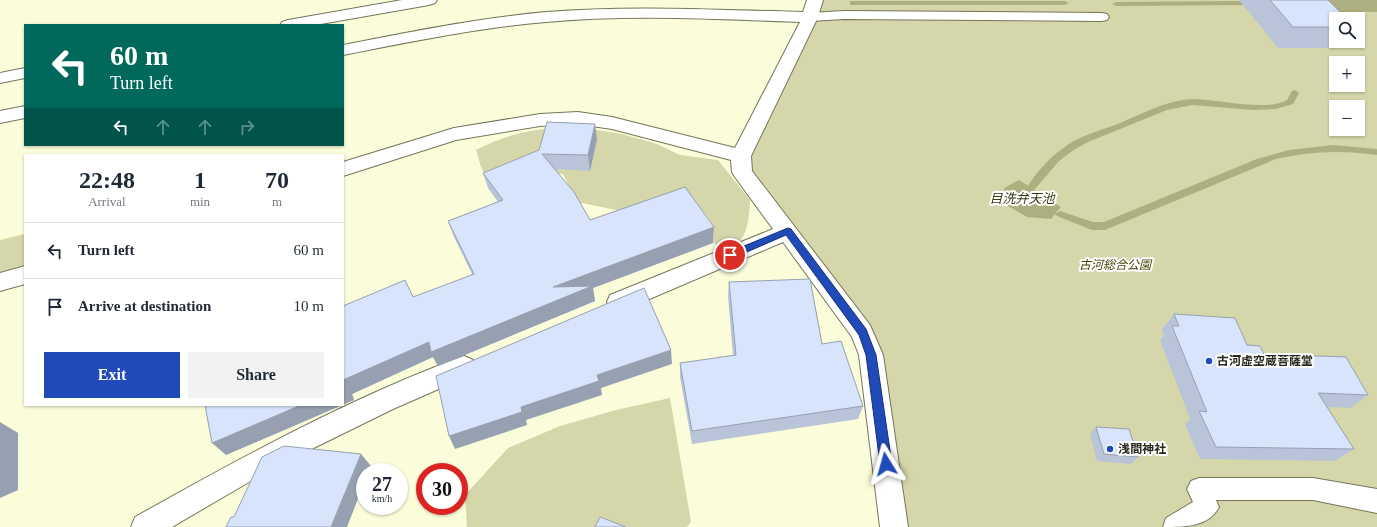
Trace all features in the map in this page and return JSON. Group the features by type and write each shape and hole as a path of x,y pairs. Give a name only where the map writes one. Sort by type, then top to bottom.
{"street":[{"path":"294,24 429,0"},
{"path":"344,50 576,8 675,14 812,8 740,156 742,172 788,231 862,332 867,342 871,355 894,527"},
{"path":"0,78 24,73"},
{"path":"0,117 24,112"},
{"path":"344,169 454,134 540,120 578,118 612,123 740,156"},
{"path":"597,311 788,231"},
{"path":"0,282 24,275"},
{"path":"146,527 264,459 384,401 487,357"},
{"path":"245,500 264,459"}],"lane":[{"path":"812,8 852,15 1102,17"},
{"path":"1175,527 1207,508 1199,489 1313,490 1377,501"}],"green space":[{"name":"古河総合公園","path":"813,0 1377,0 1377,527 894,527 871,355 742,172"},
{"path":"571,126 622,134 657,144 680,155 718,160 750,200 748,221 743,236 734,245 724,246 713,243 714,229 710,220 702,210 667,200 621,211 582,203 561,213 569,186 563,174 507,170 484,173 481,167 476,150 488,144 522,133"},
{"path":"24,234 24,267 0,275 0,240"},
{"path":"670,398 691,522 687,527 467,527 468,492 508,448 560,426 616,410"}],"water":[{"path":"1320,0 1377,0 1377,12 1332,12"},
{"name":"目洗弁天池","path":"1019,180 1061,207 1051,219 1027,217 1006,205 1004,188"}],"building":[{"path":"1270,0 1328,0 1340,12 1329,12 1329,27 1293,27"},
{"path":"547,122 595,124 588,155 542,154 574,192 590,220 685,187 714,227 553,287 592,286 431,352 429,342 344,380 344,306 405,280 413,297 474,274 448,221 503,200 483,173 539,150"},
{"path":"810,279 822,344 841,341 863,406 692,431 680,363 736,355 729,282"},
{"path":"644,288 671,350 597,375 599,381 521,407 522,412 449,436 436,376"},
{"path":"1174,314 1235,318 1247,345 1260,346 1264,354 1346,357 1368,395 1318,393 1354,449 1216,447 1199,411 1207,412 1172,326 1179,326"},
{"path":"205,406 299,406 212,443"},
{"path":"1096,427 1129,429 1138,457 1104,454"},
{"path":"284,446 361,454 356,463 331,527 226,527 231,517 234,517 262,457"},
{"path":"600,517 626,527 595,527"}],"waterway":[{"path":"853,3 1065,3"},
{"path":"1116,4 1240,3"},
{"path":"1032,187 1056,159 1071,147 1085,139 1155,111 1173,105 1192,102 1253,107 1276,106 1290,102 1295,93"},
{"path":"1060,214 1092,226 1105,226 1260,161 1289,153 1333,148 1377,152"}],"place":[{"name":"古河虚空蔵菩薩堂","path":"1209,361"},
{"name":"浅間神社","path":"1110,449"}],"route":[{"path":"730,255 788,231 862,332 867,342 871,355 886,464"}]}
